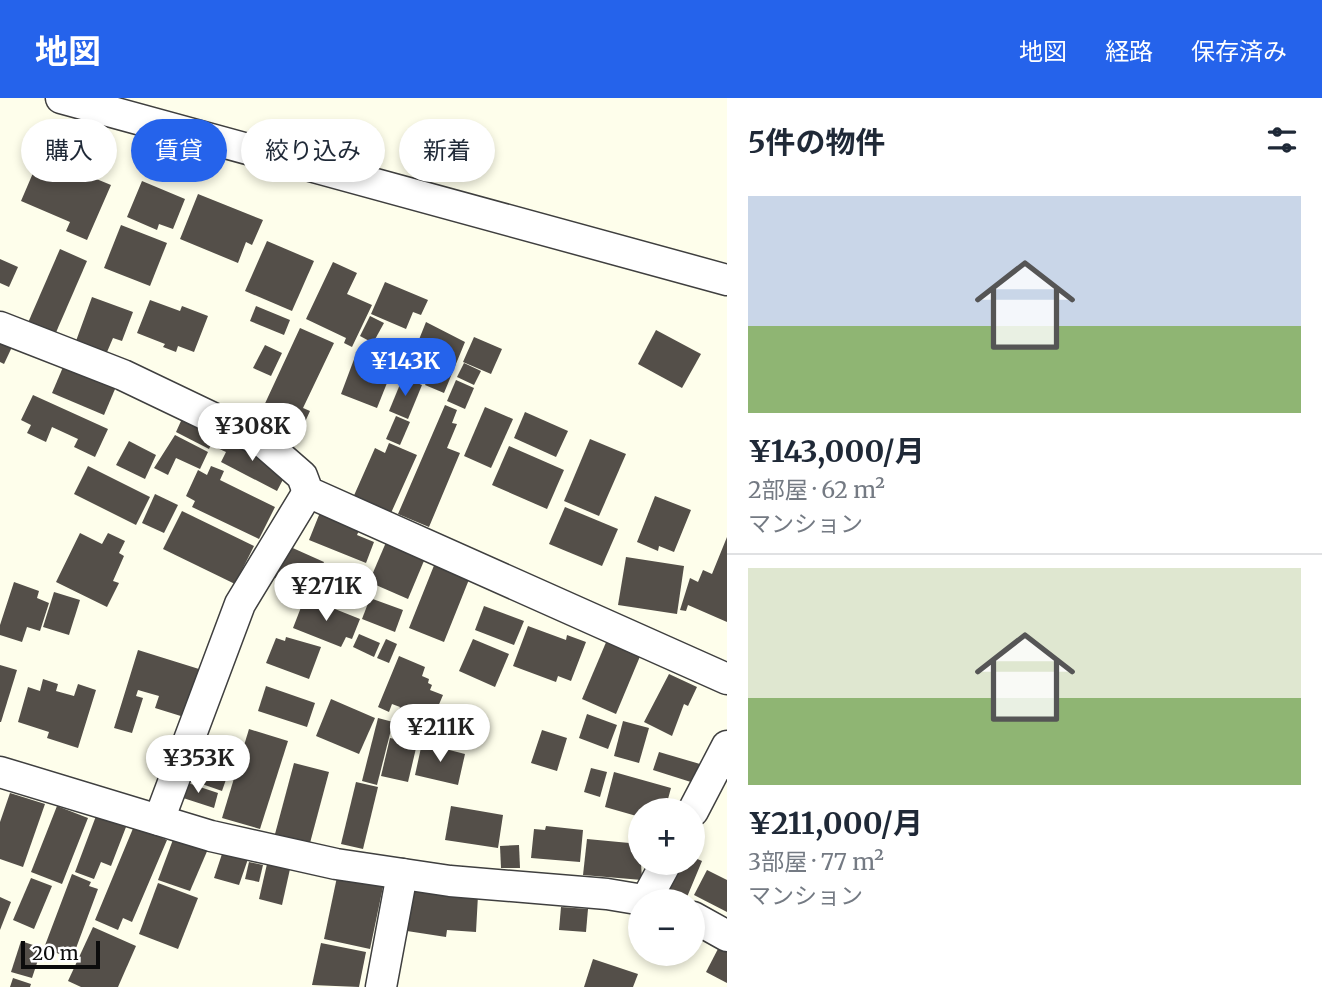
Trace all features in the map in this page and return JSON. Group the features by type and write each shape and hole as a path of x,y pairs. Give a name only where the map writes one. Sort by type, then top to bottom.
{"street":[{"path":"61,98 727,280"},
{"path":"0,327 123,375 263,442 302,476 308,492 727,679"},
{"path":"159,820 240,604 308,492"},
{"path":"700,798 727,746"},
{"path":"0,772 262,849 402,874 628,899"},
{"path":"381,987 402,874"},
{"path":"705,924 727,936"}],"building":[{"path":"29,182 104,182 111,185 87,240 66,231 70,222 21,201"},
{"path":"142,182 185,199 173,229 159,224 157,230 127,217"},
{"path":"198,194 263,220 252,245 246,242 238,263 180,239"},
{"path":"121,225 167,243 150,286 104,268"},
{"path":"267,241 314,261 292,311 245,291"},
{"path":"60,249 87,261 54,337 27,325"},
{"path":"0,259 18,267 9,287 0,283"},
{"path":"333,262 357,273 347,294 372,305 352,347 344,343 346,338 306,319"},
{"path":"385,282 428,300 421,315 413,312 406,329 371,314"},
{"path":"92,297 133,312 122,341 113,338 107,352 76,341"},
{"path":"150,300 180,311 182,306 208,316 194,352 178,346 176,352 163,347 165,344 137,333"},
{"path":"256,306 290,320 284,335 250,321"},
{"path":"370,316 384,323 373,343 360,336"},
{"path":"426,322 465,342 444,393 425,385 427,381 406,372"},
{"path":"300,328 334,343 303,408 310,411 295,444 255,425"},
{"path":"656,330 701,354 682,388 638,364"},
{"path":"474,337 502,349 491,374 463,362"},
{"path":"0,341 12,347 4,364 0,362"},
{"path":"265,345 282,353 271,376 253,368"},
{"path":"356,354 393,368 377,408 341,394"},
{"path":"66,360 118,382 104,415 52,393"},
{"path":"464,363 481,371 474,385 457,377"},
{"path":"403,377 422,385 408,419 389,411"},
{"path":"456,380 474,388 465,409 447,401"},
{"path":"33,395 108,429 95,457 74,447 78,439 52,427 46,442 27,433 31,425 21,420"},
{"path":"445,405 457,410 452,423 457,424 447,448 460,453 429,527 398,514"},
{"path":"485,407 513,419 491,468 464,456"},
{"path":"186,410 219,426 209,449 176,432"},
{"path":"525,412 568,431 556,457 514,438"},
{"path":"396,416 410,422 400,445 386,439"},
{"path":"223,433 289,468 277,491 221,462 226,452 215,447"},
{"path":"175,435 208,452 200,469 176,458 168,475 154,468"},
{"path":"590,439 626,454 599,516 564,501"},
{"path":"129,441 156,455 145,479 116,465"},
{"path":"389,443 417,455 391,513 352,500 375,448 385,453"},
{"path":"509,446 564,470 547,509 492,485"},
{"path":"88,466 150,497 136,525 74,494"},
{"path":"211,466 224,471 220,480 275,507 259,539 192,507 195,501 186,496 198,470 207,475"},
{"path":"155,494 178,505 164,533 142,523"},
{"path":"655,496 691,510 674,552 659,546 658,551 637,542"},
{"path":"565,507 618,529 602,566 549,544"},
{"path":"321,510 361,526 357,535 374,542 366,563 309,540"},
{"path":"182,511 254,546 235,584 163,549"},
{"path":"80,533 102,544 108,533 125,541 119,553 124,556 113,581 119,583 107,607 56,582"},
{"path":"727,537 727,622 688,605 686,611 680,610 690,578 698,582 703,570 712,574"},
{"path":"387,540 426,556 408,599 369,582"},
{"path":"286,545 324,562 310,593 271,576"},
{"path":"626,557 684,566 677,614 618,605"},
{"path":"435,563 470,577 444,642 409,628"},
{"path":"14,582 39,591 37,598 49,603 40,631 27,627 22,642 0,635 0,625"},
{"path":"54,592 80,600 69,635 43,627"},
{"path":"305,597 360,619 352,639 346,637 341,647 293,628"},
{"path":"370,598 403,610 395,632 362,619"},
{"path":"484,606 524,621 514,645 475,630"},
{"path":"528,626 566,640 567,635 586,642 571,681 558,676 556,682 513,666"},
{"path":"359,634 380,643 374,657 353,647"},
{"path":"286,637 321,647 309,679 266,663 276,638 285,641"},
{"path":"386,639 397,644 389,663 377,658"},
{"path":"473,639 509,654 495,687 459,671"},
{"path":"607,640 641,654 616,714 582,699"},
{"path":"138,650 199,669 184,717 155,708 159,696 138,690 136,696 143,698 132,733 114,728"},
{"path":"399,656 425,667 422,676 429,679 428,683 432,685 430,690 443,695 428,730 396,716 400,707 392,704 389,712 378,707"},
{"path":"0,665 17,670 1,722 0,722"},
{"path":"669,674 697,687 688,706 684,704 672,736 644,722"},
{"path":"43,679 58,684 56,691 74,696 78,684 96,690 78,748 47,738 49,732 18,722 28,687 40,691"},
{"path":"266,686 315,703 307,727 258,711"},
{"path":"331,699 375,718 359,754 316,736"},
{"path":"587,714 617,725 608,749 579,738"},
{"path":"378,718 393,722 377,785 362,781"},
{"path":"623,721 649,728 639,763 614,756"},
{"path":"249,729 288,741 260,829 222,818"},
{"path":"542,730 567,738 557,771 531,763"},
{"path":"196,738 236,751 222,791 182,777"},
{"path":"390,738 417,744 408,782 381,776"},
{"path":"422,743 465,754 458,785 415,775"},
{"path":"659,752 700,764 694,783 653,770"},
{"path":"294,763 329,772 310,843 275,834"},
{"path":"591,768 607,772 600,797 584,792"},
{"path":"614,772 671,788 668,798 628,798 628,814 605,807"},
{"path":"182,781 218,793 214,808 177,796"},
{"path":"356,782 378,787 363,849 341,844"},
{"path":"10,793 45,804 23,867 0,859 0,822"},
{"path":"57,806 88,818 62,884 31,872"},
{"path":"451,806 503,815 498,848 445,840"},
{"path":"96,816 126,827 111,866 101,862 94,879 75,872"},
{"path":"134,826 167,840 132,922 123,918 118,930 95,920"},
{"path":"546,826 583,830 580,862 531,858 534,829 545,830"},
{"path":"174,837 208,849 190,891 158,880"},
{"path":"587,839 628,843 628,875 642,875 642,880 583,875"},
{"path":"519,845 520,868 501,868 500,846"},
{"path":"223,851 248,859 239,885 214,878"},
{"path":"249,862 263,865 259,882 245,879"},
{"path":"267,864 290,869 282,905 259,899"},
{"path":"707,870 727,880 727,912 705,901 705,889 697,889"},
{"path":"72,874 91,882 89,886 98,889 72,959 44,948"},
{"path":"666,875 696,875 690,889 661,887"},
{"path":"337,877 383,887 370,949 324,939"},
{"path":"31,878 52,886 34,929 13,920"},
{"path":"158,883 198,898 178,949 139,934"},
{"path":"410,890 478,895 476,932 447,930 446,937 407,931"},
{"path":"0,897 11,902 0,930"},
{"path":"561,907 588,909 586,932 559,930"},
{"path":"93,927 136,946 118,987 81,987 68,981"},
{"path":"21,941 42,948 32,978 11,972"},
{"path":"321,943 366,952 359,987 312,985"},
{"path":"720,945 727,948 727,983 706,972"},
{"path":"593,959 638,974 633,987 584,987"},
{"path":"13,978 31,984 30,987 10,987"}]}
